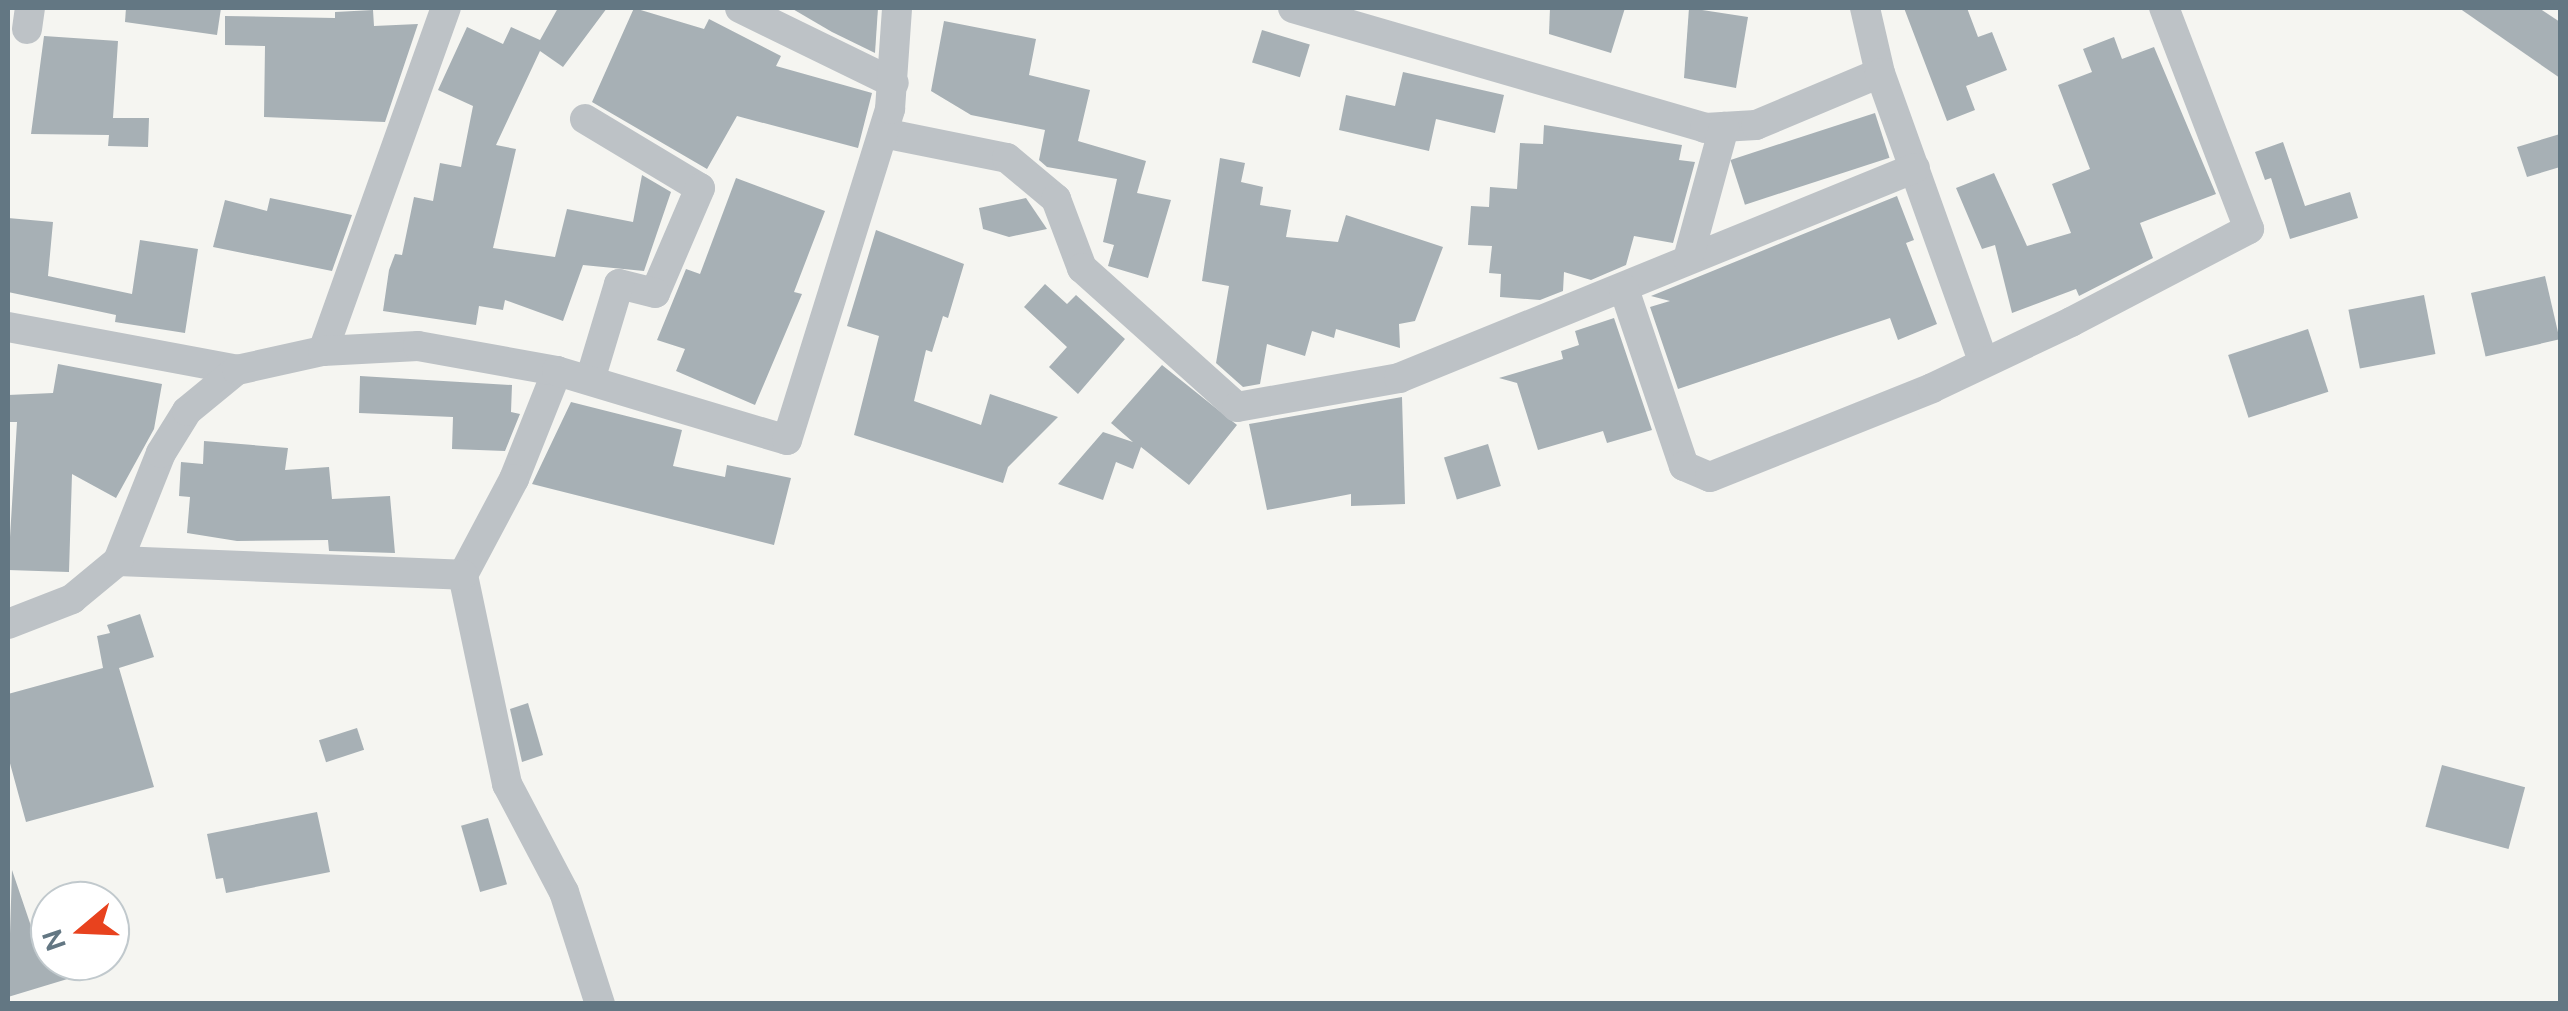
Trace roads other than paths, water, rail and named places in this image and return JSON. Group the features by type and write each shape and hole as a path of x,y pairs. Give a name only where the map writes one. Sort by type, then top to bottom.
{"street":[{"path":"323,351 446,8"},
{"path":"740,8 894,83"},
{"path":"8,327 237,370 323,351 418,346 558,370 788,440 883,133 894,83 897,8"},
{"path":"1293,8 1705,128 1756,125 1880,73"},
{"path":"1865,8 1880,73 1984,361"},
{"path":"1624,290 1684,466 1710,476 1984,361 2248,229 2164,8"},
{"path":"584,119 700,188 654,293 620,284 590,380"},
{"path":"1688,259 1724,127"},
{"path":"883,133 1007,158 1056,199 1082,268 1237,406 1400,378 1624,290 1688,259 1915,168"},
{"path":"8,624 72,600 118,561 178,425 237,370"},
{"path":"558,370 514,479 462,574 507,784 564,892 600,1004"},
{"path":"118,561 462,574"}]}
